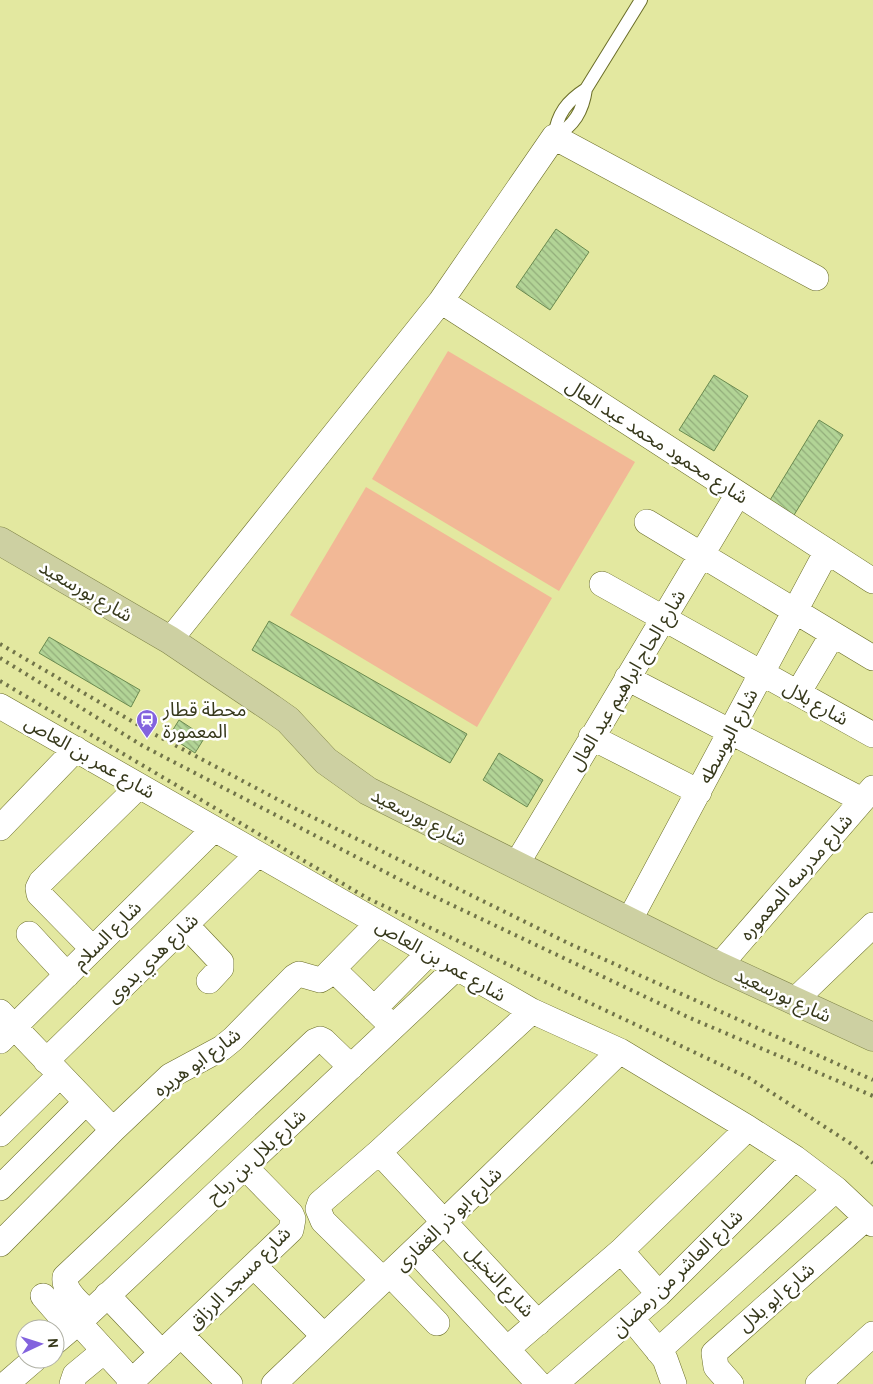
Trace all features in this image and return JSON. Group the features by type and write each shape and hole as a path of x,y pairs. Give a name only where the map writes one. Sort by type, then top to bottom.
{"main road":[{"name":"شارع بورسعيد","path":"0,541 170,640 288,720 326,761 355,783 516,866 719,966 873,1037"}],"street":[{"path":"170,640 441,301 554,137 816,278"},
{"name":"شارع محمود محمد عبد العال","path":"441,301 873,581"},
{"name":"شارع الحاج ابراهيم عبد العال","path":"516,866 591,737 738,494"},
{"path":"647,522 873,658"},
{"name":"شارع البوسطه","path":"629,921 827,551"},
{"name":"شارع بلال","path":"602,584 873,735"},
{"path":"798,693 833,634"},
{"path":"627,678 730,732 868,794"},
{"name":"شارع عمر بن العاص","path":"0,706 532,1011 620,1051 795,1158 836,1189 870,1221"},
{"path":"591,737 698,792"},
{"path":"0,828 76,749"},
{"path":"93,948 39,894 38,888 41,882 139,786"},
{"name":"شارع مدرسه المعموره","path":"719,966 868,794"},
{"name":"شارع السلام","path":"5,1027 67,975 214,829"},
{"name":"شارع هدي بدوى","path":"0,1134 53,1068 186,925 258,854"},
{"name":"شارع ابو هريره","path":"0,1244 113,1130 170,1076 222,1048 294,977 299,974 320,980 378,923"},
{"path":"186,925 221,962 221,968 209,981"},
{"path":"794,1002 873,925"},
{"path":"28,934 67,975"},
{"path":"374,1009 429,953"},
{"name":"شارع بلال بن رباح","path":"73,1326 108,1296 456,968"},
{"path":"333,969 393,1027"},
{"path":"437,1323 322,1221 318,1209 320,1203 379,1152 532,1011"},
{"path":"5,1027 53,1068 113,1130"},
{"path":"73,1326 67,1289 64,1283 65,1277 315,1041 320,1039 324,1041 350,1067"},
{"name":"شارع ابو ذر الغفارى","path":"274,1384 416,1250 620,1051"},
{"path":"0,1188 86,1102"},
{"path":"508,1349 621,1251 748,1128"},
{"name":"شارع النخيل","path":"379,1152 538,1323"},
{"name":"شارع العاشر من رمضان","path":"564,1381 659,1294 795,1158"},
{"name":"شارع مسجد الرزاق","path":"130,1383 291,1230 293,1219 291,1214 245,1167"},
{"path":"632,1319 664,1373 836,1189"},
{"name":"شارع ابو بلال","path":"731,1384 716,1367 714,1353 870,1221"},
{"path":"416,1250 539,1384"},
{"path":"621,1251 659,1294"},
{"path":"254,1266 324,1336"},
{"path":"43,1296 73,1326 104,1351 130,1383"},
{"path":"108,1296 162,1353"},
{"path":"823,1382 873,1334"},
{"path":"181,1336 230,1384"},
{"path":"72,1384 75,1375 104,1351"},
{"path":"6,1384 23,1369"}],"lane":[{"path":"554,137 568,128 578,116 584,103 586,88 641,0"}],"shaded area":[{"path":"448,351 635,462 559,591 372,479"},
{"path":"366,487 552,598 477,727 290,615"}],"building":[{"path":"556,229 589,252 550,310 516,287"},
{"path":"714,375 748,396 714,451 679,430"},
{"path":"819,420 843,435 791,520 767,505"},
{"path":"269,621 467,734 450,763 252,650"},
{"path":"49,637 140,690 131,707 39,653"},
{"path":"179,720 205,737 195,753 169,736"},
{"path":"499,753 543,780 527,807 483,780"}],"railway":[{"path":"0,644 152,733 290,806 570,944 873,1080"},
{"path":"0,658 143,746 414,887 690,1018 873,1096"},
{"path":"0,681 367,898 749,1078 853,1145 873,1163"}],"place":[{"name":"محطة قطار المعمورة","path":"147,739"}]}
